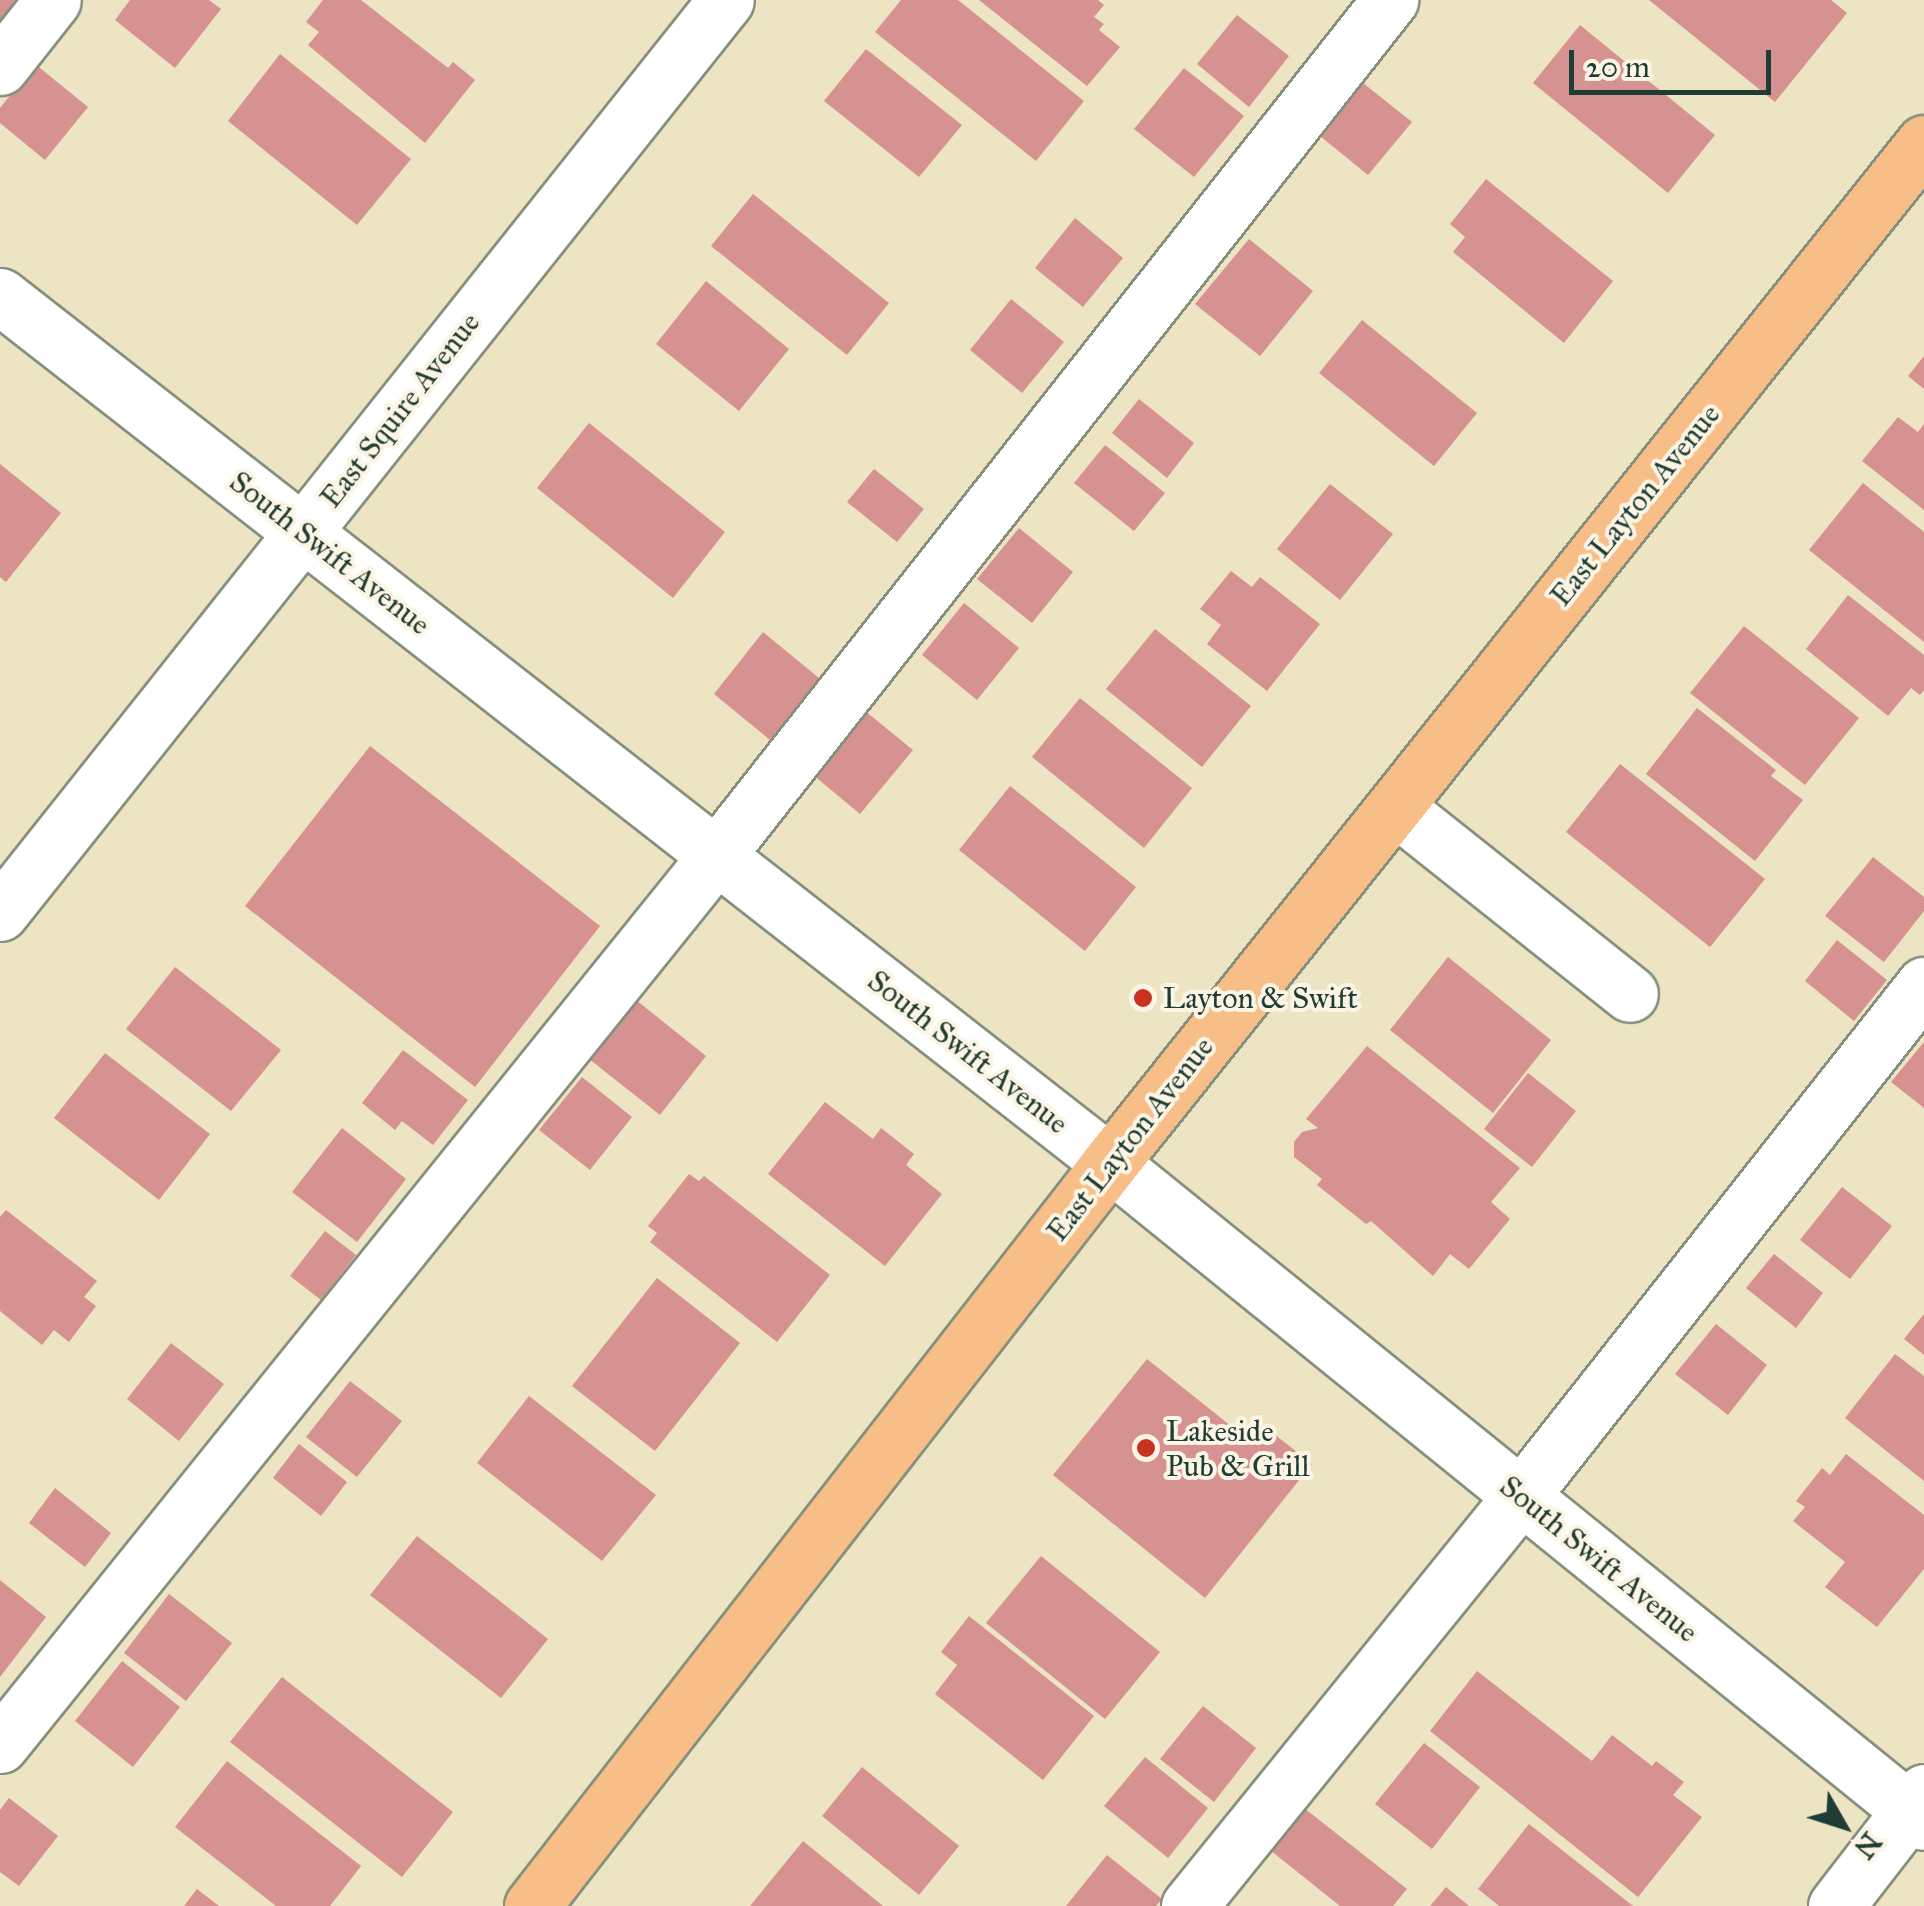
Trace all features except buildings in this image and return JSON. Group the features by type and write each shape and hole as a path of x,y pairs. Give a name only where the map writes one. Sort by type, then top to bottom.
{"main road":[{"name":"East Layton Avenue","path":"532,1906 1110,1164 1924,143"}],"street":[{"path":"0,67 53,0"},
{"name":"East Squire Avenue","path":"0,913 726,0"},
{"path":"0,1744 716,856 1390,0"},
{"name":"South Swift Avenue","path":"0,296 1110,1164 1521,1496 1919,1808"},
{"path":"1395,806 1630,994"},
{"path":"1190,1906 1521,1496 1924,986"},
{"path":"1836,1906 1919,1808"}],"place":[{"name":"Layton & Swift","path":"1143,998"},
{"name":"Lakeside Pub & Grill","path":"1146,1448"}]}
